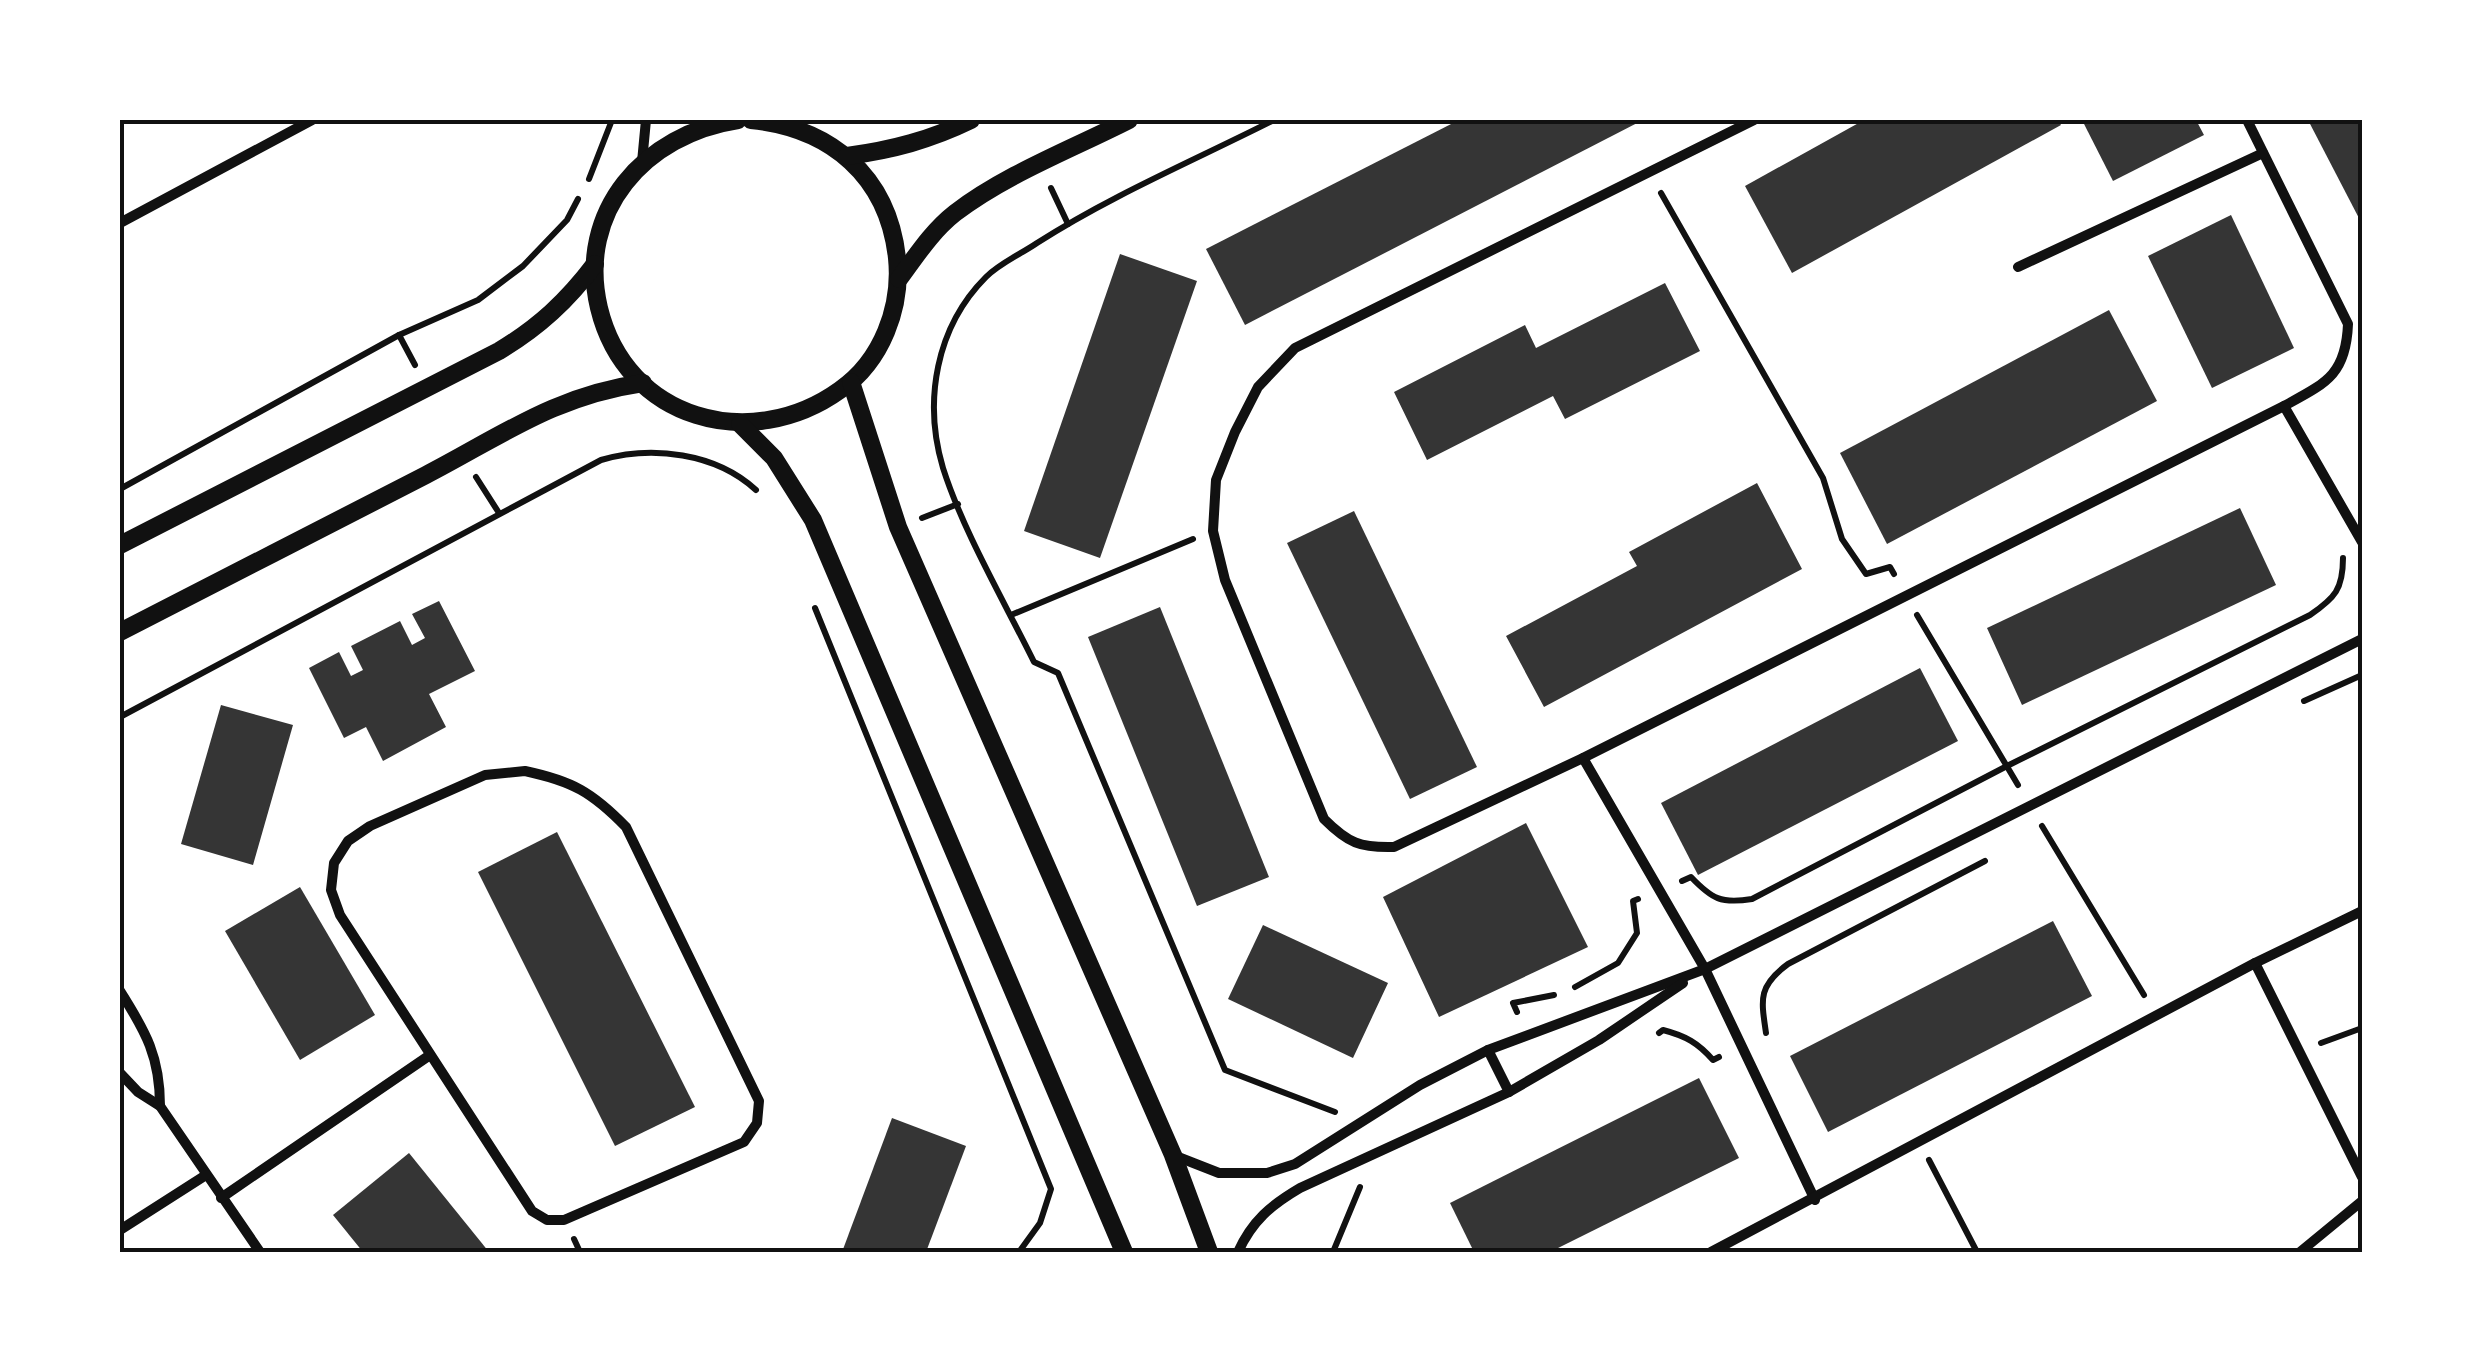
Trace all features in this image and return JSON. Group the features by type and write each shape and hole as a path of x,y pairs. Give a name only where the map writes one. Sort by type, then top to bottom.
{"street":[{"path":"120,224 312,120"},
{"path":"642,162 646,120"},
{"path":"738,120 706,125 672,140 642,162 618,192 602,227 595,264 599,308 615,348 643,383 671,404 705,419 740,424 793,416 818,406 851,382 876,352 892,318 899,279 894,233 876,191 846,156 816,136 778,122 752,120"},
{"path":"846,156 928,140 971,120"},
{"path":"899,279 926,242 956,213 1129,120"},
{"path":"1754,120 1295,348 1258,387 1216,480 1213,531 1226,580 1324,819 1343,838 1368,848 1394,847 1583,758 2284,406 2332,378 2347,353 2348,324 2246,120"},
{"path":"2018,267 2263,153"},
{"path":"120,545 537,328 569,299 595,264"},
{"path":"851,382 898,527 1173,1154 1210,1252"},
{"path":"120,632 464,456 538,413 604,388 643,383"},
{"path":"2284,406 2360,538"},
{"path":"740,424 774,458 812,520 1124,1252"},
{"path":"1173,1154 1218,1172 1267,1173 1294,1164 1488,1050 1704,969 2362,639"},
{"path":"1583,758 1704,969 1815,1200"},
{"path":"525,771 563,779 598,798 626,826 760,1101 756,1123 744,1142 564,1220 547,1220 532,1211 430,1055 340,915 331,890 334,864 348,841 370,826 485,775 525,771"},
{"path":"1711,1252 2255,963 2362,911"},
{"path":"2255,963 2362,1177"},
{"path":"1238,1252 1248,1230 1271,1205 1508,1092 1599,1040 1704,969"},
{"path":"120,991 124,1005 152,1046 160,1076 160,1106"},
{"path":"1488,1050 1508,1092"},
{"path":"221,1198 430,1055"},
{"path":"120,1073 138,1092 160,1106 260,1252"},
{"path":"120,1230 206,1175"},
{"path":"2300,1252 2362,1201"}],"path":[{"path":"120,489 400,335 478,300 523,266 567,220 591,176 612,120"},
{"path":"1274,120 1068,224 988,274 964,303 945,337 932,402 943,466 1034,662 1058,674 1226,1070 1360,1122"},
{"path":"1040,165 1068,224"},
{"path":"1650,172 1683,237 1822,478 1842,539 1866,574 1890,566 1906,595"},
{"path":"400,335 427,388"},
{"path":"120,717 601,460 647,450 687,456 723,469 760,493"},
{"path":"464,456 499,513"},
{"path":"1011,615 1213,531"},
{"path":"1572,988 1618,964 1637,933 1633,902 1691,877 1709,896 1734,902 1752,899 1955,792 2310,615 2332,600 2343,576 2343,544 2360,538"},
{"path":"812,602 1051,1189 1040,1223 1019,1252"},
{"path":"2301,702 2362,675"},
{"path":"2027,839 2062,821"},
{"path":"1646,1039 1663,1030 1683,1035 1713,1060 1766,1033 1761,1000 1770,977 1993,857"},
{"path":"1528,1034 1513,1003 1556,995"},
{"path":"2300,1052 2362,1028"},
{"path":"1919,1141 1977,1252"},
{"path":"1333,1252 1374,1153"}],"building":[{"path":"1459,120 1643,120 1245,325 1206,249"},
{"path":"1864,120 2058,120 2061,125 1792,273 1745,186"},
{"path":"2082,120 2196,120 2204,135 2113,181"},
{"path":"2308,120 2362,120 2362,224"},
{"path":"2231,215 2294,348 2212,388 2148,256"},
{"path":"1120,254 1197,281 1100,558 1024,531"},
{"path":"1665,283 1700,351 1565,419 1553,396 1427,460 1394,392 1525,325 1536,348"},
{"path":"2109,310 2157,401 1887,544 1840,453"},
{"path":"1757,483 1802,569 1544,707 1506,636 1637,566 1629,552"},
{"path":"2240,508 2276,585 2022,705 1987,628"},
{"path":"1354,511 1477,767 1410,799 1287,543"},
{"path":"439,601 475,671 429,694 446,727 383,761 366,727 344,738 309,668 339,652 351,676 363,670 351,646 400,621 412,645 425,638 412,614"},
{"path":"1160,607 1269,877 1197,906 1088,637"},
{"path":"1920,668 1958,741 1698,875 1661,803"},
{"path":"221,705 293,725 253,865 181,844"},
{"path":"1526,823 1588,947 1439,1017 1383,897"},
{"path":"557,832 695,1107 615,1146 478,872"},
{"path":"300,887 375,1015 300,1060 225,931"},
{"path":"2053,921 2092,996 1828,1132 1790,1056"},
{"path":"1263,925 1388,983 1353,1058 1228,999"},
{"path":"1699,1078 1739,1158 1550,1252 1474,1252 1450,1203"},
{"path":"892,1118 966,1146 926,1252 842,1252"},
{"path":"409,1153 489,1252 363,1252 333,1215"}]}
